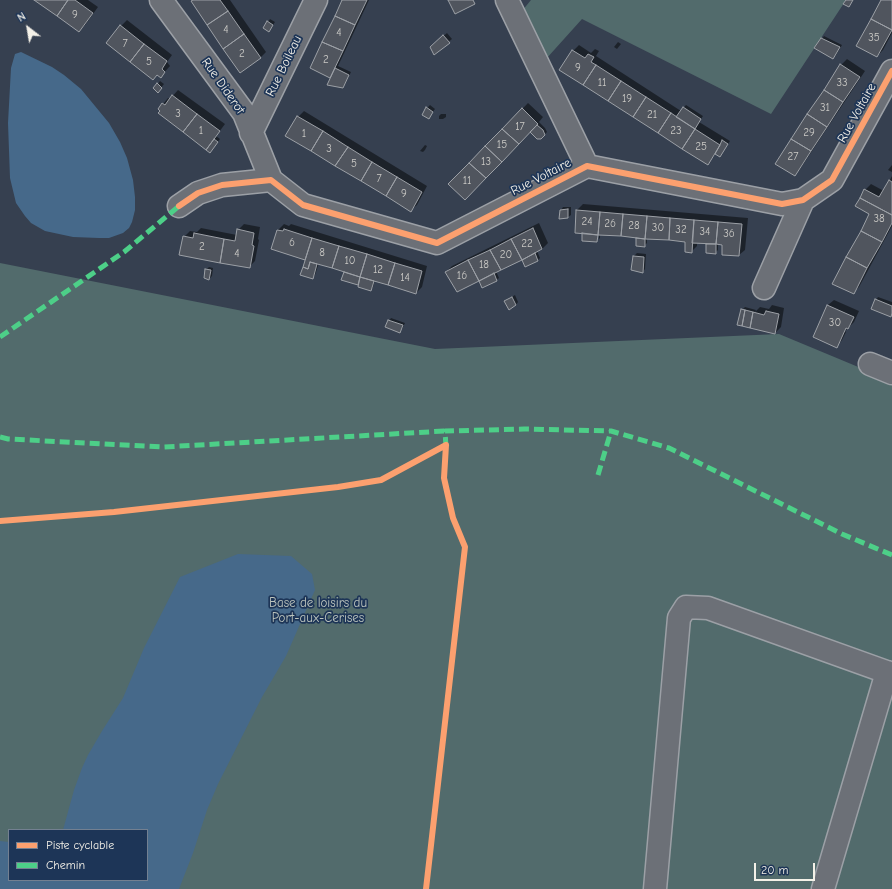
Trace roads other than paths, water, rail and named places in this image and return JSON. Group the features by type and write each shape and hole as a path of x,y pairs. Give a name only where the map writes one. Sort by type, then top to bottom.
{"street":[{"name":"Rue Diderot","path":"161,0 244,113 271,180"},
{"name":"Rue Boileau","path":"252,133 316,0"},
{"path":"511,3 587,166"},
{"name":"Rue Voltaire","path":"271,180 303,205 437,244 587,166 782,204 803,200 832,180 892,71"},
{"path":"179,206 198,193 222,185 271,180"},
{"path":"764,288 803,200"},
{"path":"870,364 892,373"},
{"path":"655,889 679,618 686,607 708,608 889,673 823,889"}],"water":[{"path":"21,52 52,67 81,89 109,123 120,142 127,158 133,180 135,197 135,210 132,222 129,228 123,233 109,238 99,238 73,237 45,231 31,223 16,203 10,178 8,123 11,68 15,54"},
{"path":"238,554 291,556 312,574 315,590 286,656 262,697 218,784 207,810 179,889 0,889 0,841 8,842 8,881 148,881 148,829 63,829 74,790 88,755 123,698 144,648 180,577"}],"park label":[{"name":"Base de loisirs du Port-aux-Cerises","path":"318,610"}]}
